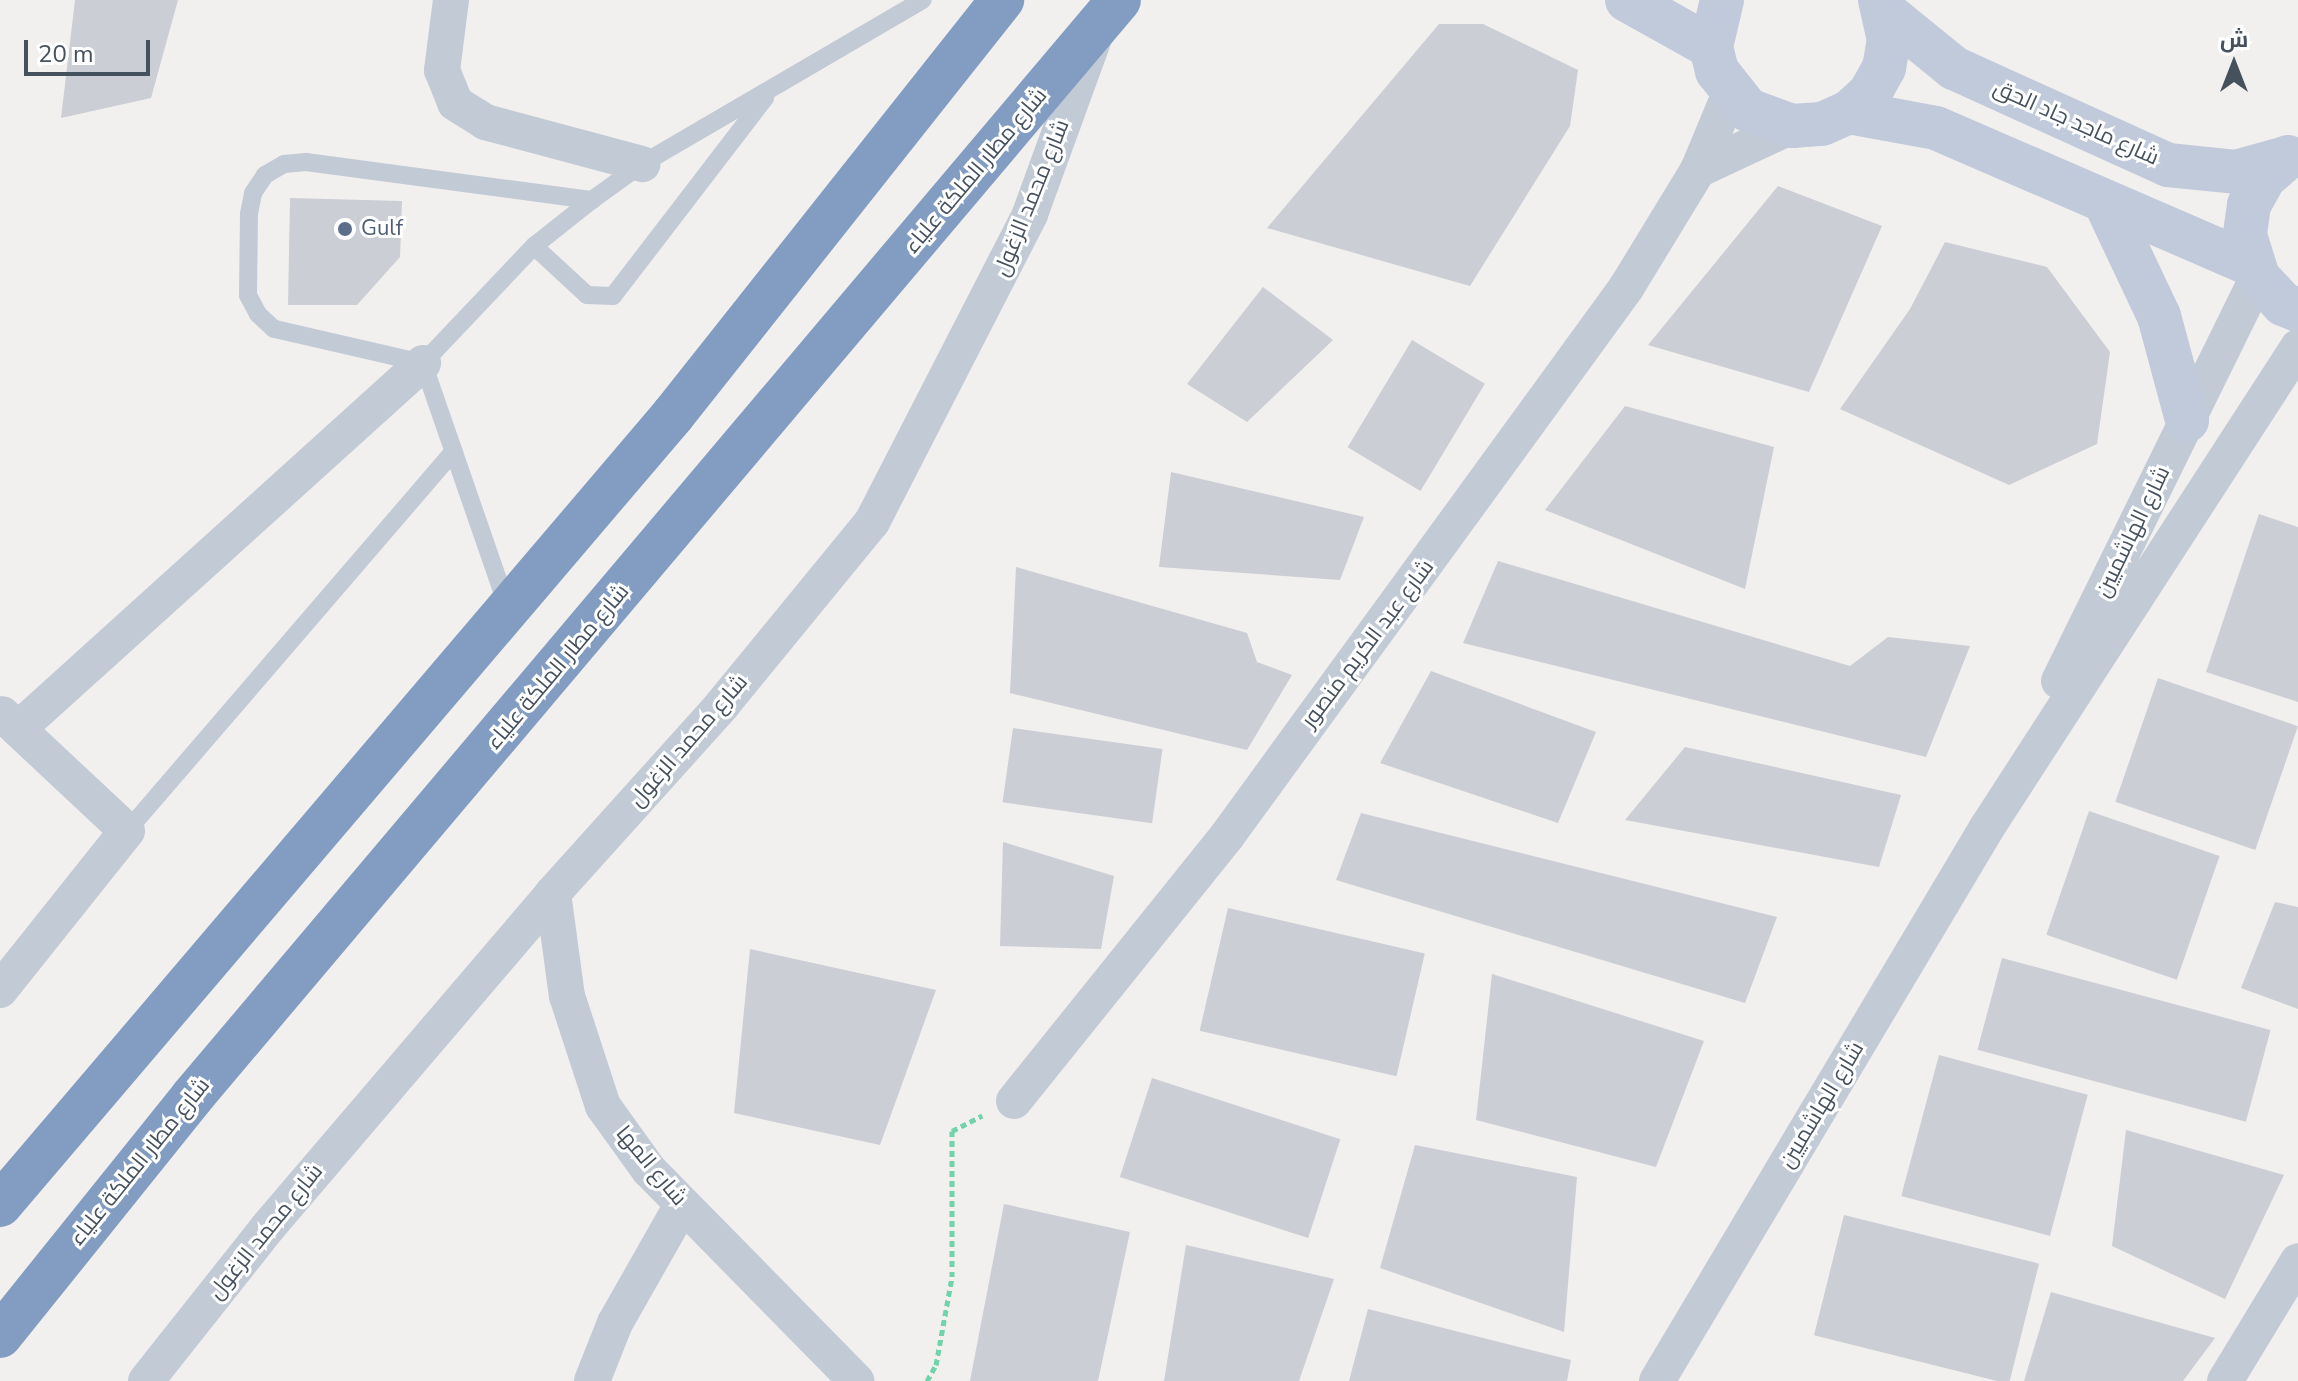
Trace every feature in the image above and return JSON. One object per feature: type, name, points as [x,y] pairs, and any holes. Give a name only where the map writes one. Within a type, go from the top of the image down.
[{"type":"highway","points":[[0,1205],[507,605],[673,415],[1002,0]]},
{"type":"highway","name":"شارع مطار الملكة علياء","points":[[0,1336],[192,1097],[808,374],[1110,10]]},
{"type":"main road","points":[[1627,0],[1711,47]]},
{"type":"main road","points":[[1722,0],[1711,47],[1730,93],[1748,110],[1792,126],[1822,124],[1849,112],[1870,93],[1884,68],[1889,40],[1882,4]]},
{"type":"main road","name":"شارع ماجد جاد الحق","points":[[1882,4],[1954,68],[2168,165],[2236,172],[2292,155]]},
{"type":"main road","points":[[1849,112],[1936,128],[2105,202],[2254,271],[2283,304],[2298,310]]},
{"type":"main road","points":[[2254,271],[2245,235],[2249,205],[2264,178],[2292,155]]},
{"type":"main road","points":[[2105,202],[2159,316],[2187,420]]},
{"type":"street","points":[[451,0],[442,70],[455,103],[485,122],[642,164]]},
{"type":"street","name":"شارع محمد الزغول","points":[[146,1381],[268,1227],[553,893],[722,705],[872,522],[915,447],[1030,214],[1110,10]]},
{"type":"street","name":"شارع عبد الكريم منصور","points":[[1014,1101],[1227,836],[1626,288],[1698,170],[1730,93]]},
{"type":"street","points":[[1698,170],[1792,126]]},
{"type":"street","name":"شارع الهاشميين","points":[[1986,829],[2187,420],[2254,271]]},
{"type":"street","name":"شارع الهاشميين","points":[[1657,1381],[1986,829],[2298,347]]},
{"type":"street","points":[[0,990],[127,831],[9,721],[423,363]]},
{"type":"street","name":"شارع المها","points":[[553,893],[567,996],[603,1106],[649,1170],[856,1381]]},
{"type":"street","points":[[592,1381],[615,1323],[682,1205]]},
{"type":"street","points":[[2225,1381],[2298,1261]]},
{"type":"lane","points":[[423,363],[534,246],[592,200],[642,164],[923,0]]},
{"type":"lane","points":[[534,246],[587,295],[613,296],[769,92]]},
{"type":"lane","points":[[423,363],[285,332],[258,314],[248,295],[249,214],[253,193],[265,175],[284,164],[306,162],[592,200]]},
{"type":"lane","points":[[423,363],[507,605]]},
{"type":"lane","points":[[127,831],[454,451]]},
{"type":"path","points":[[927,1381],[936,1365],[952,1277],[952,1131],[1014,1101]]},
{"type":"building","points":[[75,0],[178,0],[151,98],[61,118]]},
{"type":"building","points":[[1439,24],[1483,24],[1578,70],[1570,126],[1470,286],[1267,228]]},
{"type":"building","points":[[1778,186],[1882,226],[1809,392],[1648,345]]},
{"type":"building","name":"Gulf","points":[[290,198],[402,201],[400,257],[357,305],[288,305]]},
{"type":"building","points":[[1945,242],[2047,267],[2110,352],[2097,444],[2009,485],[1840,409],[1910,309]]},
{"type":"building","points":[[1263,287],[1333,340],[1247,422],[1187,384]]},
{"type":"building","points":[[1412,340],[1485,384],[1420,491],[1348,447]]},
{"type":"building","points":[[1625,406],[1774,447],[1745,589],[1545,510]]},
{"type":"building","points":[[1171,472],[1364,517],[1340,580],[1159,567]]},
{"type":"building","points":[[2259,514],[2298,527],[2298,702],[2206,672]]},
{"type":"building","points":[[1498,561],[1850,666],[1888,637],[1970,646],[1926,757],[1463,643]]},
{"type":"building","points":[[1016,567],[1247,633],[1257,662],[1292,675],[1247,750],[1010,693]]},
{"type":"building","points":[[1431,671],[1596,732],[1558,823],[1380,763]]},
{"type":"building","points":[[2158,678],[2298,726],[2255,850],[2115,802]]},
{"type":"building","points":[[1013,728],[1163,749],[1152,823],[1003,802]]},
{"type":"building","points":[[1685,747],[1901,795],[1879,867],[1625,820]]},
{"type":"building","points":[[2089,811],[2219,856],[2177,980],[2046,935]]},
{"type":"building","points":[[1361,813],[1777,917],[1745,1003],[1336,880]]},
{"type":"building","points":[[1003,842],[1114,876],[1101,949],[1000,946]]},
{"type":"building","points":[[2275,902],[2298,907],[2298,1009],[2241,988]]},
{"type":"building","points":[[1228,908],[1425,953],[1396,1076],[1200,1031]]},
{"type":"building","points":[[750,949],[936,990],[880,1145],[734,1113]]},
{"type":"building","points":[[2002,958],[2271,1030],[2246,1122],[1977,1050]]},
{"type":"building","points":[[1492,974],[1704,1041],[1656,1167],[1476,1120]]},
{"type":"building","points":[[1939,1055],[2088,1095],[2050,1236],[1901,1196]]},
{"type":"building","points":[[1152,1078],[1340,1139],[1308,1238],[1120,1177]]},
{"type":"building","points":[[2126,1130],[2284,1175],[2225,1299],[2112,1246]]},
{"type":"building","points":[[1415,1145],[1577,1177],[1564,1332],[1380,1268]]},
{"type":"building","points":[[1004,1204],[1130,1232],[1098,1381],[970,1381]]},
{"type":"building","points":[[1844,1215],[2039,1264],[2010,1381],[1997,1381],[1814,1335]]},
{"type":"building","points":[[1186,1245],[1334,1279],[1299,1381],[1164,1381]]},
{"type":"building","points":[[2051,1292],[2215,1338],[2183,1381],[2024,1381]]},
{"type":"building","points":[[1368,1309],[1571,1360],[1567,1381],[1349,1381]]},
{"type":"place","name":"Gulf","points":[[345,229]]}]
